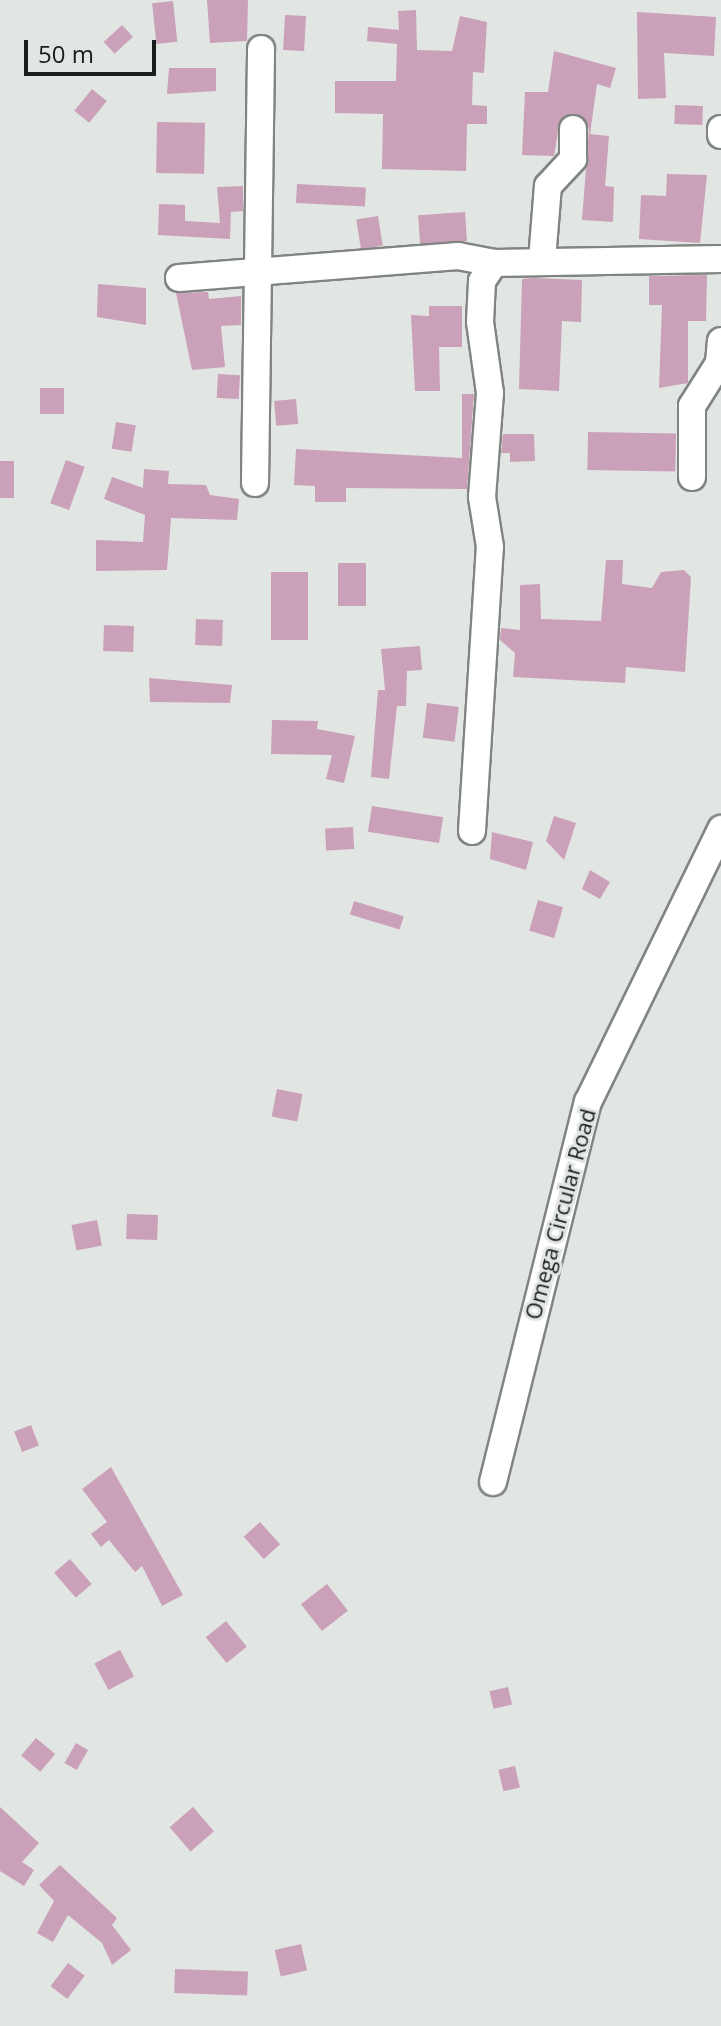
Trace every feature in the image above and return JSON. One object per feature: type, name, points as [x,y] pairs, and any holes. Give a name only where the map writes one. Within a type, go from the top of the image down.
[{"type":"street","points":[[255,483],[261,49]]},
{"type":"street","points":[[542,260],[548,186],[573,159],[573,129]]},
{"type":"street","points":[[179,278],[458,256],[494,263],[721,259]]},
{"type":"street","points":[[472,831],[490,547],[482,497],[490,393],[480,322],[482,281],[494,263]]},
{"type":"street","points":[[692,477],[692,406],[719,363],[721,341]]},
{"type":"street","name":"Omega Circular Road","points":[[493,1482],[588,1102],[721,829]]},
{"type":"building","points":[[207,0],[248,0],[247,41],[210,43]]},
{"type":"building","points":[[173,1],[177,42],[156,44],[152,3]]},
{"type":"building","points":[[416,10],[417,50],[452,51],[460,16],[487,22],[484,73],[473,72],[472,105],[487,106],[487,124],[467,124],[466,171],[382,169],[383,114],[335,113],[335,81],[396,81],[397,44],[367,41],[368,27],[399,30],[398,11]]},
{"type":"building","points":[[637,12],[716,17],[714,56],[664,53],[666,98],[638,99]]},
{"type":"building","points":[[285,15],[306,16],[304,51],[283,50]]},
{"type":"building","points":[[122,25],[133,37],[115,54],[104,42]]},
{"type":"building","points":[[554,51],[616,68],[610,88],[597,84],[590,134],[609,136],[605,186],[614,187],[613,222],[582,220],[589,129],[582,116],[560,120],[554,156],[522,155],[525,92],[548,92]]},
{"type":"building","points":[[169,68],[216,68],[216,91],[167,94]]},
{"type":"building","points":[[92,89],[107,101],[89,123],[74,111]]},
{"type":"building","points":[[675,105],[703,106],[702,125],[674,124]]},
{"type":"building","points":[[157,122],[205,123],[204,174],[156,173]]},
{"type":"building","points":[[667,174],[707,175],[700,243],[639,239],[641,195],[666,196]]},
{"type":"building","points":[[297,184],[366,188],[365,207],[296,203]]},
{"type":"building","points":[[243,186],[243,211],[231,212],[230,239],[158,235],[159,204],[185,205],[185,221],[220,223],[217,187]]},
{"type":"building","points":[[465,212],[467,241],[420,244],[418,215]]},
{"type":"building","points":[[378,216],[383,246],[361,249],[356,219]]},
{"type":"building","points":[[707,275],[706,321],[688,321],[688,383],[659,388],[662,305],[649,305],[649,276]]},
{"type":"building","points":[[522,279],[582,280],[581,322],[562,321],[559,391],[519,389]]},
{"type":"building","points":[[98,284],[146,288],[146,325],[97,317]]},
{"type":"building","points":[[208,292],[209,299],[241,296],[241,325],[221,326],[225,367],[192,370],[176,293]]},
{"type":"building","points":[[429,306],[462,306],[462,347],[439,347],[440,391],[415,391],[411,315],[429,316]]},
{"type":"building","points":[[218,374],[240,375],[239,399],[217,398]]},
{"type":"building","points":[[40,388],[64,388],[64,414],[40,414]]},
{"type":"building","points":[[462,394],[474,394],[467,489],[346,488],[346,502],[315,502],[315,486],[294,485],[296,449],[462,458]]},
{"type":"building","points":[[296,399],[298,424],[276,426],[274,401]]},
{"type":"building","points":[[116,422],[136,425],[132,452],[112,449]]},
{"type":"building","points":[[588,432],[676,434],[675,472],[587,470]]},
{"type":"building","points":[[503,434],[534,434],[535,461],[510,462],[510,453],[501,453]]},
{"type":"building","points":[[66,460],[85,467],[69,510],[50,503]]},
{"type":"building","points":[[0,461],[14,461],[14,498],[0,498]]},
{"type":"building","points":[[144,469],[169,471],[168,484],[206,485],[210,495],[239,499],[237,520],[171,518],[167,570],[96,571],[96,540],[143,542],[145,515],[104,499],[112,477],[143,488]]},
{"type":"building","points":[[606,560],[623,560],[622,584],[652,588],[661,572],[684,570],[691,577],[685,672],[626,667],[625,683],[513,677],[515,653],[500,640],[501,628],[520,630],[520,585],[540,584],[541,619],[601,621]]},
{"type":"building","points":[[338,563],[366,563],[366,606],[338,606]]},
{"type":"building","points":[[271,572],[308,572],[308,640],[271,640]]},
{"type":"building","points":[[196,619],[223,620],[222,646],[195,645]]},
{"type":"building","points":[[104,625],[134,626],[133,652],[103,651]]},
{"type":"building","points":[[420,646],[422,670],[407,671],[406,706],[397,706],[389,779],[371,777],[378,690],[385,690],[381,649]]},
{"type":"building","points":[[149,678],[232,685],[230,703],[150,702]]},
{"type":"building","points":[[427,703],[459,707],[454,742],[423,738]]},
{"type":"building","points":[[272,720],[318,721],[317,729],[355,736],[344,783],[326,779],[332,755],[271,754]]},
{"type":"building","points":[[372,806],[443,817],[439,843],[368,832]]},
{"type":"building","points":[[554,816],[576,823],[564,860],[546,841]]},
{"type":"building","points":[[353,827],[354,849],[326,850],[325,828]]},
{"type":"building","points":[[492,832],[533,842],[526,870],[490,859]]},
{"type":"building","points":[[590,870],[610,882],[600,899],[582,889]]},
{"type":"building","points":[[538,900],[563,907],[554,938],[529,931]]},
{"type":"building","points":[[354,901],[404,916],[400,930],[350,914]]},
{"type":"building","points":[[277,1089],[303,1094],[297,1121],[272,1116]]},
{"type":"building","points":[[127,1214],[158,1215],[157,1240],[126,1239]]},
{"type":"building","points":[[97,1220],[102,1246],[76,1250],[71,1225]]},
{"type":"building","points":[[31,1425],[39,1446],[22,1452],[14,1431]]},
{"type":"building","points":[[111,1467],[183,1595],[162,1606],[142,1566],[135,1572],[109,1540],[101,1547],[91,1534],[107,1522],[82,1489]]},
{"type":"building","points":[[260,1522],[280,1544],[264,1559],[244,1537]]},
{"type":"building","points":[[70,1559],[92,1584],[76,1598],[54,1573]]},
{"type":"building","points":[[327,1584],[348,1611],[322,1631],[301,1604]]},
{"type":"building","points":[[226,1621],[247,1647],[227,1663],[206,1637]]},
{"type":"building","points":[[120,1650],[134,1676],[108,1690],[94,1664]]},
{"type":"building","points":[[508,1687],[512,1705],[494,1709],[489,1691]]},
{"type":"building","points":[[36,1738],[55,1754],[40,1772],[21,1756]]},
{"type":"building","points":[[76,1743],[88,1750],[77,1770],[64,1763]]},
{"type":"building","points":[[515,1766],[520,1787],[503,1791],[498,1770]]},
{"type":"building","points":[[0,1807],[39,1843],[22,1862],[34,1870],[24,1886],[0,1871]]},
{"type":"building","points":[[193,1807],[214,1831],[191,1851],[170,1827]]},
{"type":"building","points":[[60,1865],[117,1918],[112,1925],[131,1950],[112,1965],[102,1943],[68,1915],[53,1942],[37,1933],[54,1901],[39,1885]]},
{"type":"building","points":[[301,1944],[307,1970],[281,1976],[275,1950]]},
{"type":"building","points":[[68,1963],[85,1976],[67,1999],[51,1986]]},
{"type":"building","points":[[175,1969],[248,1972],[247,1996],[174,1993]]}]
